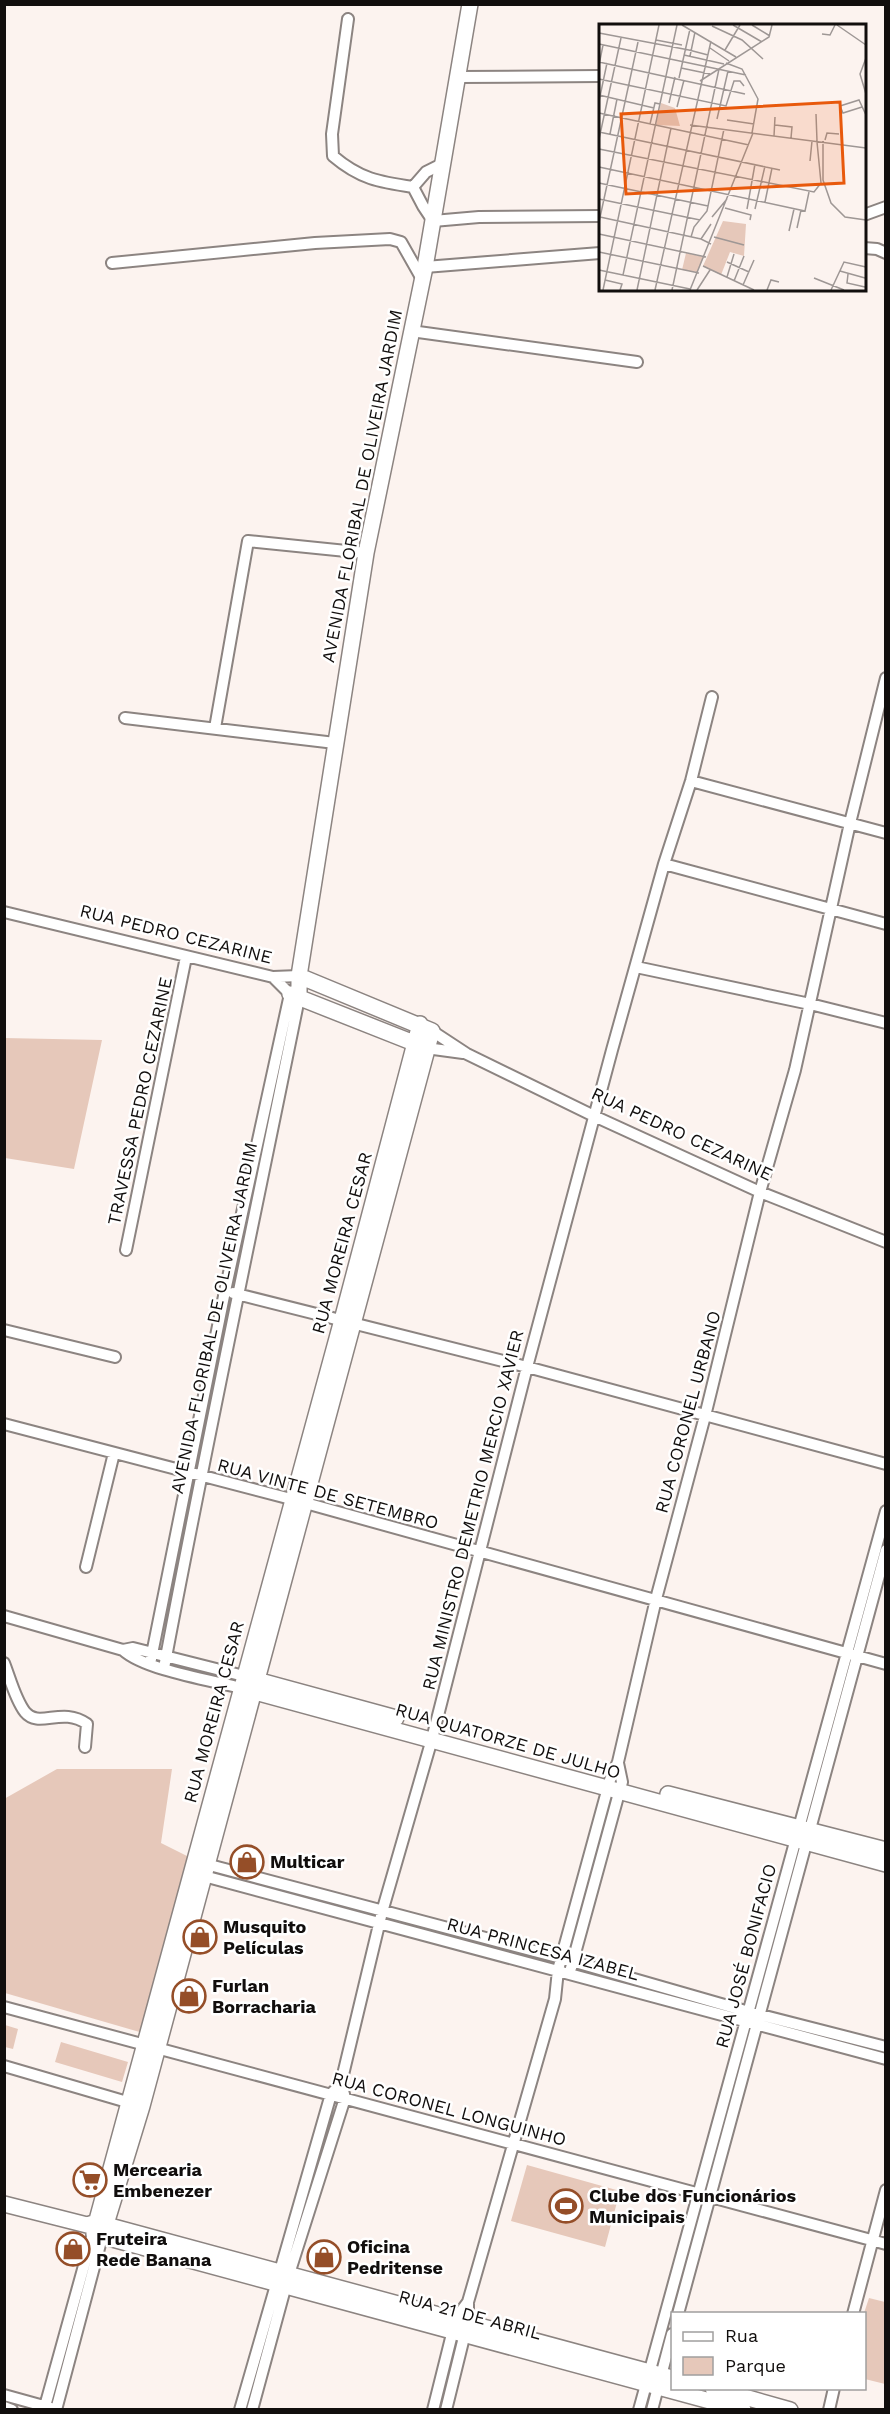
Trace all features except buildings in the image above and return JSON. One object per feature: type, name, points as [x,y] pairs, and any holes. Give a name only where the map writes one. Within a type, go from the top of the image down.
[{"type":"street","name":"AVENIDA FLORIBAL DE OLIVEIRA JARDIM","points":[[152,1659],[225,1291],[299,976],[366,553],[424,273],[470,4]]},
{"type":"street","points":[[348,19],[332,134],[333,156],[350,170],[372,180],[413,187]]},
{"type":"street","points":[[458,77],[599,76]]},
{"type":"street","points":[[413,187],[426,172],[444,163]]},
{"type":"street","points":[[413,187],[433,220],[479,217],[599,216]]},
{"type":"street","points":[[866,214],[885,207]]},
{"type":"street","points":[[112,263],[315,243],[390,239],[402,242],[424,273],[599,253]]},
{"type":"street","points":[[866,248],[881,251]]},
{"type":"street","points":[[411,331],[636,362]]},
{"type":"street","points":[[215,728],[248,541],[366,553]]},
{"type":"street","name":"RUA CORONEL URBANO","points":[[433,2409],[468,2302],[555,1999],[564,1972],[573,1962],[656,1599],[705,1416],[760,1192],[795,1070],[885,678]]},
{"type":"street","name":"RUA MINISTRO DEMETRIO MERCIO XAVIER","points":[[240,2409],[252,2366],[345,2098],[341,2083],[381,1917],[433,1734],[478,1552],[594,1116],[664,864],[691,781],[712,697]]},
{"type":"street","points":[[125,718],[335,743]]},
{"type":"street","points":[[691,781],[885,832]]},
{"type":"street","points":[[664,864],[885,924]]},
{"type":"street","name":"RUA PEDRO CEZARINE","points":[[4,912],[273,977],[294,996],[420,1046],[467,1054]]},
{"type":"street","name":"TRAVESSA PEDRO CEZARINE","points":[[126,1250],[186,957]]},
{"type":"street","points":[[636,967],[810,1004],[885,1023]]},
{"type":"street","points":[[273,977],[299,976]]},
{"type":"street","name":"RUA PEDRO CEZARINE","points":[[299,976],[426,1027],[467,1054],[594,1116],[760,1192],[885,1242]]},
{"type":"street","name":"AVENIDA FLORIBAL DE OLIVEIRA JARDIM","points":[[165,1663],[222,1368],[240,1294],[294,996]]},
{"type":"street","points":[[358,1021],[364,1002]]},
{"type":"street","name":"RUA MOREIRA CESAR","points":[[52,2409],[97,2228],[136,2105],[426,1027]]},
{"type":"street","points":[[225,1291],[527,1367],[885,1464]]},
{"type":"street","points":[[4,1330],[115,1357]]},
{"type":"street","points":[[210,1365],[222,1368]]},
{"type":"street","name":"RUA VINTE DE SETEMBRO","points":[[4,1424],[298,1501],[885,1664]]},
{"type":"street","points":[[86,1567],[114,1453]]},
{"type":"street","name":"RUA JOSÉ BONIFACIO","points":[[852,1655],[885,1511]]},
{"type":"street","name":"RUA JOSÉ BONIFACIO","points":[[675,2312],[802,1834],[852,1655],[885,1550]]},
{"type":"street","points":[[171,1563],[184,1566]]},
{"type":"street","name":"RUA QUATORZE DE JULHO","points":[[4,1616],[123,1650],[131,1657],[152,1659],[249,1684],[615,1786],[859,1850],[885,1864]]},
{"type":"street","points":[[4,1663],[18,1698],[30,1717],[39,1720],[68,1715],[79,1718],[87,1724],[85,1747]]},
{"type":"street","name":"RUA CORONEL URBANO","points":[[564,1972],[561,1959],[615,1786]]},
{"type":"street","name":"RUA QUATORZE DE JULHO","points":[[859,1850],[885,1850]]},
{"type":"street","name":"RUA PRINCESA IZABEL","points":[[199,1868],[381,1917],[564,1972],[885,2047]]},
{"type":"street","name":"RUA PRINCESA IZABEL","points":[[381,1917],[573,1962],[885,2059]]},
{"type":"street","name":"RUA CORONEL LONGUINHO","points":[[4,2007],[513,2142],[885,2244]]},
{"type":"street","points":[[4,2066],[136,2105]]},
{"type":"street","name":"RUA MINISTRO DEMETRIO MERCIO XAVIER","points":[[252,2409],[331,2094],[341,2083]]},
{"type":"street","points":[[853,2312],[885,2190]]},
{"type":"street","name":"RUA JOSÉ BONIFACIO","points":[[678,2312],[704,2196]]},
{"type":"street","name":"RUA 21 DE ABRIL","points":[[4,2204],[658,2378]]},
{"type":"street","name":"RUA CORONEL URBANO","points":[[446,2409],[460,2326]]},
{"type":"street","name":"RUA JOSÉ BONIFACIO","points":[[652,2409],[671,2327]]},
{"type":"street","name":"RUA JOSÉ BONIFACIO","points":[[639,2409],[658,2378],[671,2337]]},
{"type":"street","points":[[252,2366],[263,2369]]},
{"type":"street","points":[[829,2409],[834,2390]]},
{"type":"street","name":"RUA 21 DE ABRIL","points":[[704,2391],[783,2409]]},
{"type":"street","name":"RUA 21 DE ABRIL","points":[[704,2391],[743,2409]]},
{"type":"street","points":[[4,2395],[52,2409]]},
{"type":"street","points":[[4,2408],[12,2409]]},
{"type":"green space","points":[[4,1038],[102,1040],[74,1169],[5,1158]]},
{"type":"green space","points":[[57,1769],[172,1769],[161,1843],[191,1858],[143,2033],[5,1993],[4,1799]]},
{"type":"green space","points":[[5,2025],[18,2029],[13,2049],[5,2047]]},
{"type":"green space","points":[[61,2042],[128,2062],[122,2082],[55,2062]]},
{"type":"green space","name":"Clube dos Funcionários Municipais","points":[[527,2165],[620,2191],[605,2247],[511,2221]]},
{"type":"green space","points":[[869,2298],[885,2302],[885,2384],[866,2379],[864,2312]]},
{"type":"place","name":"Multicar","points":[[247,1862]]},
{"type":"place","name":"Musquito Películas","points":[[200,1937]]},
{"type":"place","name":"Furlan Borracharia","points":[[189,1996]]},
{"type":"place","name":"Mercearia Embenezer","points":[[90,2180]]},
{"type":"place","name":"Clube dos Funcionários Municipais","points":[[566,2206]]},
{"type":"place","name":"Fruteira Rede Banana","points":[[73,2249]]},
{"type":"place","name":"Oficina Pedritense","points":[[324,2257]]}]
